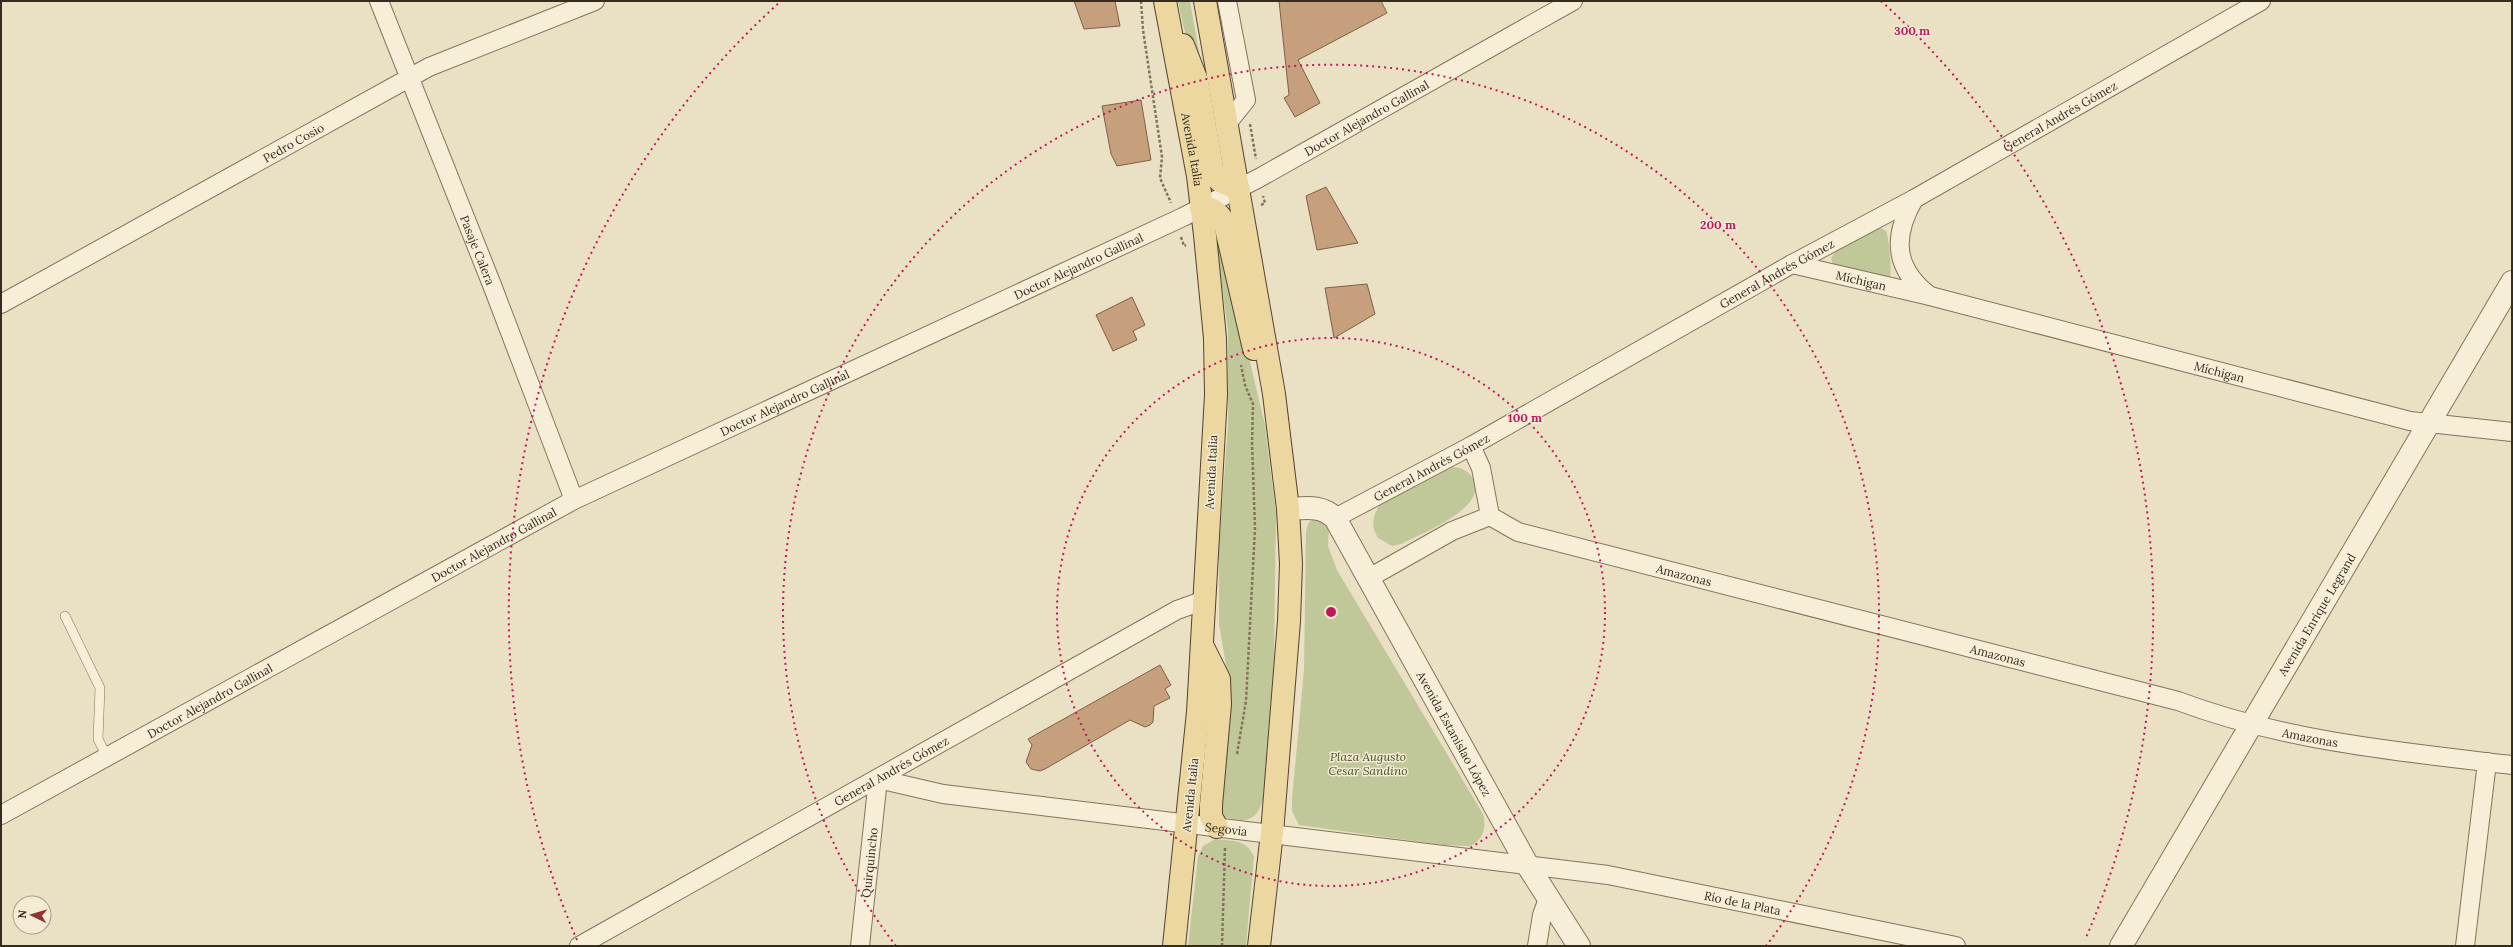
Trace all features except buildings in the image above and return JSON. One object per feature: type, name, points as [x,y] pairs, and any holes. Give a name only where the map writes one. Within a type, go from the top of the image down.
[{"type":"main road","name":"Avenida Italia","points":[[1165,1],[1202,208],[1214,317],[1216,395],[1202,646],[1187,823],[1174,946]]},
{"type":"main road","points":[[1205,1],[1225,126],[1239,189],[1274,394],[1288,508],[1291,564],[1289,621],[1272,833],[1259,946]]},
{"type":"main road","points":[[1171,31],[1182,41],[1197,81],[1213,173],[1220,181],[1239,189]]},
{"type":"main road","points":[[1202,208],[1210,208],[1219,214],[1225,224],[1253,348],[1274,394]]},
{"type":"main road","points":[[1202,646],[1219,679],[1220,704],[1211,817],[1222,828]]},
{"type":"street","name":"Pasaje Calera","points":[[379,1],[574,500]]},
{"type":"street","name":"Pedro Cosio","points":[[1,304],[429,68],[595,1]]},
{"type":"street","points":[[1225,126],[1246,100],[1227,1]]},
{"type":"street","name":"Doctor Alejandro Gallinal","points":[[1,815],[574,500],[1202,208],[1259,178],[1573,1]]},
{"type":"street","name":"General Andrés Gómez","points":[[1335,518],[1471,446],[1792,264],[1914,199],[2262,1]]},
{"type":"street","name":"Míchigan","points":[[1914,199],[1904,215],[1901,228],[1900,250],[1903,265],[1909,277],[1930,296]]},
{"type":"street","name":"Míchigan","points":[[1792,264],[1930,296],[2410,421],[2512,432]]},
{"type":"street","name":"Avenida Enrique Legrand","points":[[2121,946],[2512,282]]},
{"type":"street","points":[[1369,578],[1452,531],[1490,516],[1481,468],[1471,446]]},
{"type":"street","points":[[1288,508],[1319,508],[1328,511],[1335,518]]},
{"type":"street","name":"Amazonas","points":[[1490,516],[1518,532],[2163,697],[2210,713],[2252,724],[2342,744],[2512,765]]},
{"type":"street","name":"Avenida Estanislao López","points":[[1335,518],[1528,866],[1549,896],[1579,946]]},
{"type":"street","name":"General Andrés Gómez","points":[[579,946],[1177,610],[1205,600]]},
{"type":"street","points":[[2465,946],[2487,762]]},
{"type":"street","name":"Segovia","points":[[878,779],[943,794],[1272,833],[1528,866]]},
{"type":"street","name":"Quirquincho","points":[[860,946],[878,779]]},
{"type":"street","name":"Río de la Plata","points":[[1528,866],[1608,875],[1956,946]]},
{"type":"street","points":[[1537,946],[1542,915],[1549,896]]},
{"type":"lane","points":[[65,616],[100,688],[98,739],[107,757]]},
{"type":"path","points":[[1141,1],[1143,30],[1162,156],[1160,178],[1173,210]]},
{"type":"path","points":[[1246,100],[1259,178]]},
{"type":"path","points":[[1179,232],[1184,246],[1205,235]]},
{"type":"path","points":[[1236,760],[1246,694],[1255,528],[1252,444],[1253,404],[1245,385],[1240,358]]},
{"type":"path","points":[[1222,828],[1224,856],[1222,946]]},
{"type":"green space","points":[[1178,1],[1190,1],[1220,170],[1200,80],[1183,25]]},
{"type":"green space","points":[[1881,228],[1886,231],[1888,240],[1890,277],[1885,279],[1833,265],[1831,258],[1836,251],[1876,229]]},
{"type":"green space","points":[[1220,237],[1265,425],[1276,514],[1274,661],[1263,799],[1254,816],[1244,820],[1225,817],[1220,809],[1228,677],[1219,624],[1219,547],[1228,425],[1228,332],[1216,239]]},
{"type":"green space","points":[[1451,467],[1465,470],[1474,480],[1475,491],[1471,501],[1462,510],[1436,527],[1401,544],[1392,546],[1378,538],[1374,530],[1373,522],[1379,506]]},
{"type":"green space","name":"Plaza Augusto Cesar Sandino","points":[[1320,518],[1329,527],[1328,546],[1337,570],[1483,814],[1483,833],[1478,840],[1470,846],[1443,845],[1299,825],[1292,811],[1304,670],[1306,531],[1310,522],[1314,519]]},
{"type":"green space","points":[[1215,839],[1243,844],[1251,851],[1254,857],[1246,946],[1188,946],[1198,856],[1203,846]]}]
